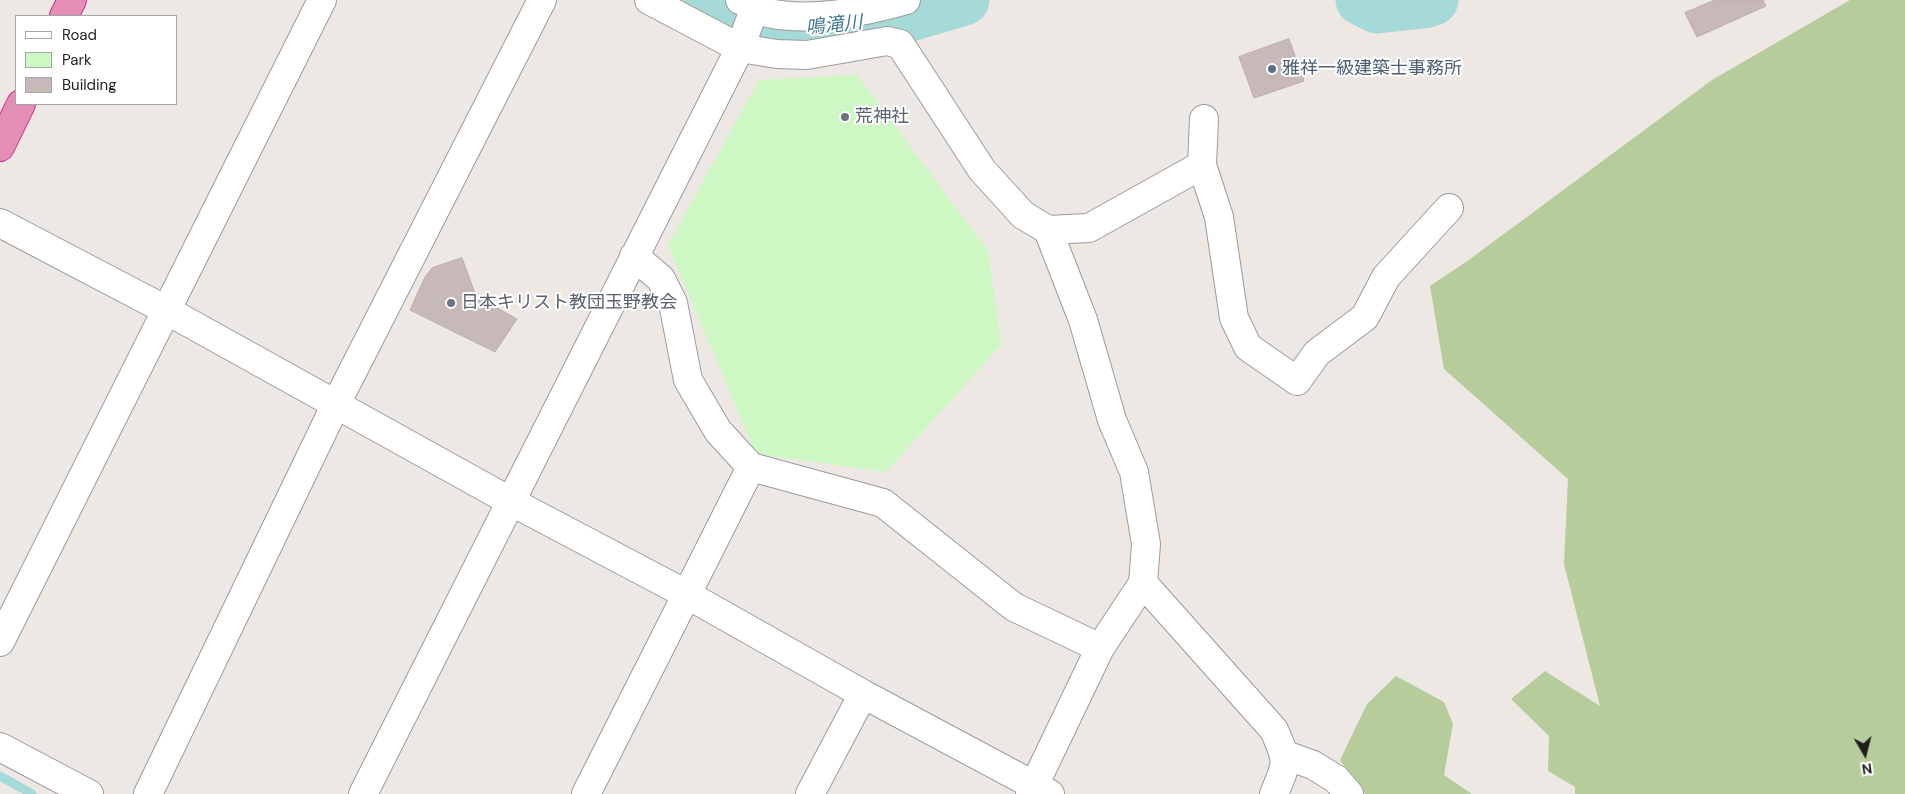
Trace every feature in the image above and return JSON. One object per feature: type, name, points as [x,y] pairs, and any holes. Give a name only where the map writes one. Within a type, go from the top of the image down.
[{"type":"highway","points":[[64,15],[72,0]]},
{"type":"highway","points":[[0,147],[21,105]]},
{"type":"street","points":[[0,642],[322,0]]},
{"type":"street","points":[[148,794],[336,404],[542,0]]},
{"type":"street","points":[[649,0],[747,20],[766,12],[809,17],[888,15]]},
{"type":"street","points":[[747,20],[777,54],[807,55],[888,15]]},
{"type":"street","points":[[888,15],[900,44],[982,170],[1023,215],[1048,230],[1089,228],[1202,166]]},
{"type":"street","points":[[362,794],[634,256],[747,20]]},
{"type":"street","points":[[1204,119],[1202,166],[1219,217],[1234,318],[1248,347],[1297,381],[1317,353],[1365,317],[1386,277],[1449,208]]},
{"type":"street","points":[[0,222],[166,310],[510,501],[686,594],[1038,791],[1100,648],[1143,583],[1146,544],[1134,472],[1112,420],[1083,320],[1048,230]]},
{"type":"street","points":[[634,256],[661,279],[673,303],[688,380],[718,431],[751,467],[883,502],[1014,607],[1100,648]]},
{"type":"street","points":[[586,794],[751,467]]},
{"type":"street","points":[[1143,583],[1274,730],[1285,755],[1285,769],[1274,794]]},
{"type":"street","points":[[810,794],[863,694]]},
{"type":"street","points":[[0,746],[56,786],[89,794]]},
{"type":"street","points":[[1285,755],[1313,765],[1336,779],[1349,794]]},
{"type":"green space","points":[[1850,0],[1905,0],[1905,794],[1575,794],[1575,787],[1548,771],[1549,736],[1511,699],[1545,671],[1600,706],[1564,564],[1568,479],[1444,369],[1430,286],[1466,262],[1712,80]]},
{"type":"green space","points":[[857,75],[988,251],[1001,345],[886,472],[756,454],[668,245],[759,80]]},
{"type":"green space","points":[[1396,676],[1444,702],[1453,724],[1444,775],[1472,794],[1365,794],[1340,760],[1367,704]]},
{"type":"building","points":[[1715,0],[1763,0],[1766,6],[1697,37],[1685,13]]},
{"type":"building","name":"雅祥一級建築士事務所","points":[[1289,39],[1304,81],[1254,98],[1239,57]]},
{"type":"building","name":"日本キリスト教団玉野教会","points":[[462,258],[476,296],[517,319],[495,352],[410,310],[425,277],[432,268]]},
{"type":"waterway","name":"鳴滝川","points":[[706,0],[765,26],[790,31],[813,30],[903,18],[964,0]]},
{"type":"waterway","name":"鳴滝川","points":[[1361,0],[1377,8],[1423,3],[1433,0]]},
{"type":"waterway","points":[[0,776],[32,794]]},
{"type":"place","name":"雅祥一級建築士事務所","points":[[1272,69]]},
{"type":"place","name":"荒神社","points":[[845,117]]},
{"type":"place","name":"日本キリスト教団玉野教会","points":[[451,303]]}]
